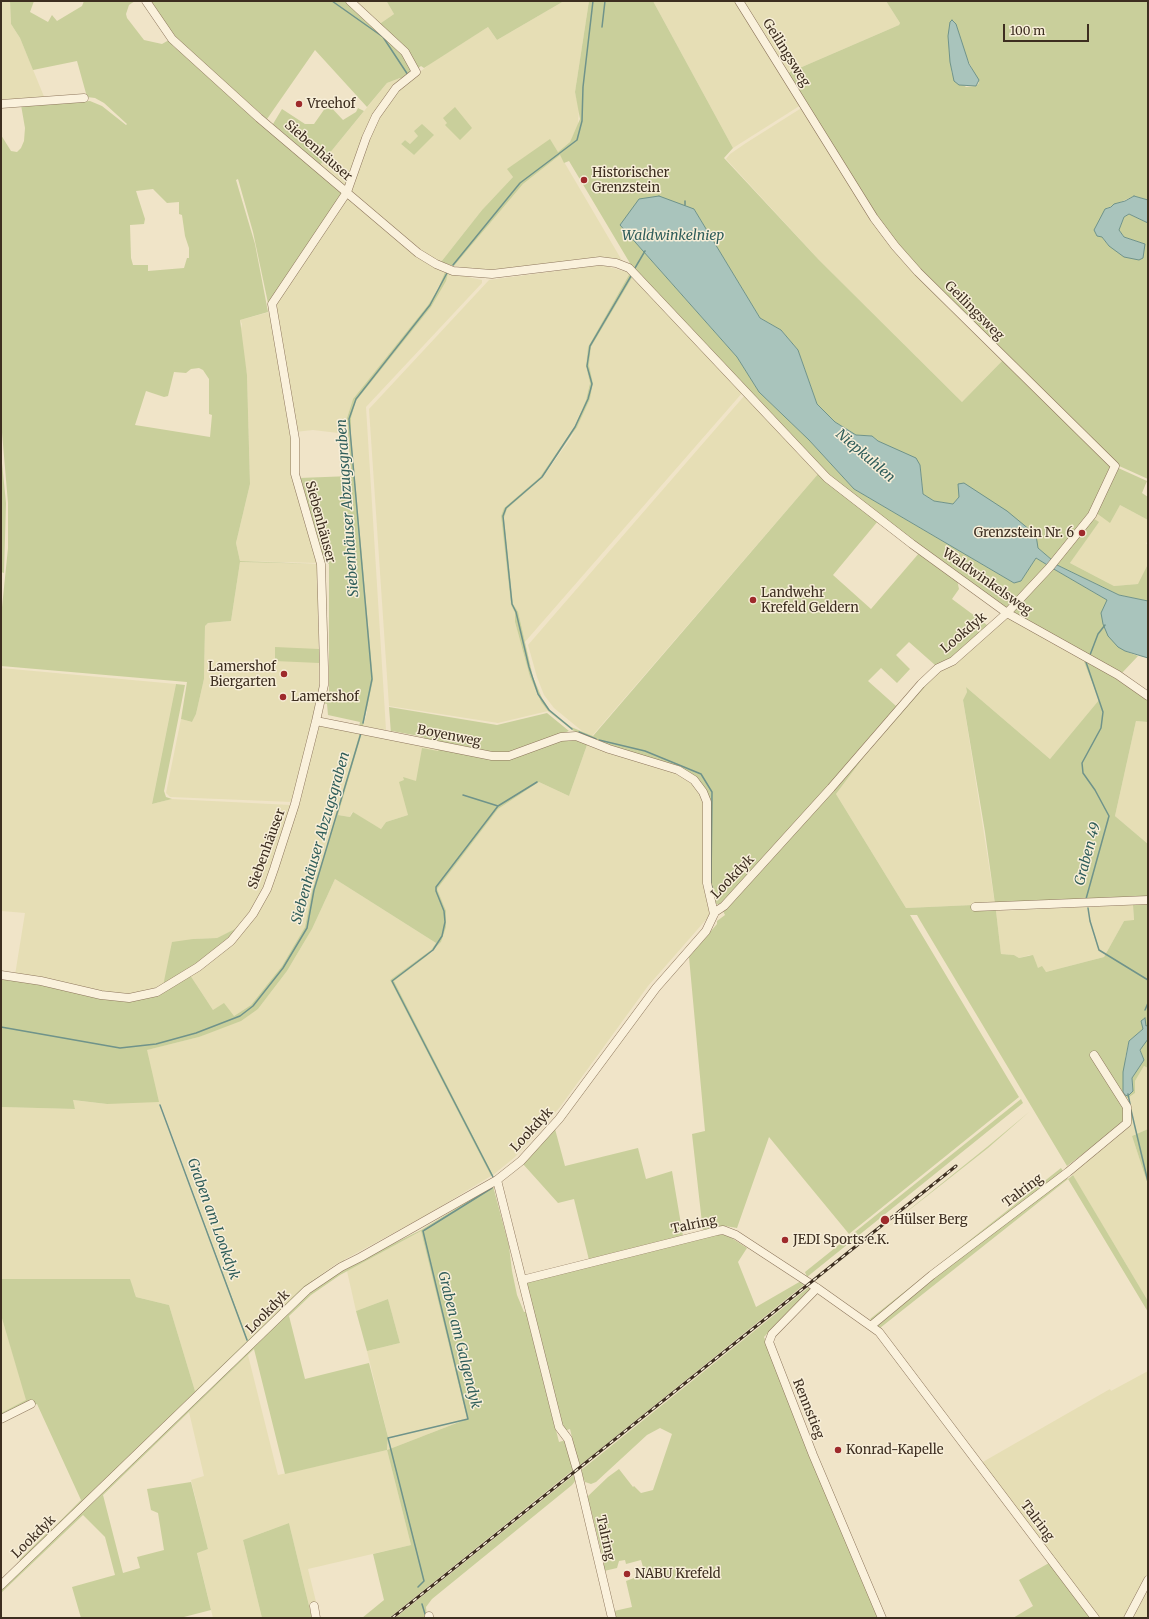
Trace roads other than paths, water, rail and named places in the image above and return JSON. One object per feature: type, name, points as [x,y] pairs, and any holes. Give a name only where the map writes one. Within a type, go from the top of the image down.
[{"type":"street","name":"Siebenhäuser","points":[[1,975],[41,981],[101,995],[129,998],[139,997],[163,989],[198,967],[231,941],[253,914],[267,889],[295,804],[316,721],[324,679],[321,564],[295,474],[295,439],[272,304],[347,192],[259,118],[172,39],[146,1]]},
{"type":"street","points":[[347,192],[366,138],[376,116],[396,88],[416,72],[405,52],[350,1]]},
{"type":"street","name":"Geilingsweg","points":[[739,1],[874,218],[895,246],[918,272],[1115,466],[1091,517],[1052,565],[1007,613]]},
{"type":"street","points":[[1,104],[84,98]]},
{"type":"street","name":"Waldwinkelsweg","points":[[347,192],[418,253],[436,264],[453,271],[492,274],[600,261],[616,263],[629,268],[821,473],[912,544],[1007,613],[1118,675],[1148,696]]},
{"type":"street","name":"Lookdyk","points":[[1,1585],[307,1290],[341,1267],[497,1180],[521,1161],[559,1119],[656,988],[706,931],[714,914],[728,901],[831,788],[921,684],[938,668],[953,661],[1007,613]]},
{"type":"street","name":"Boyenweg","points":[[316,721],[492,756],[509,756],[561,737],[580,738],[678,770],[686,774],[699,786],[707,802],[706,883],[714,914]]},
{"type":"street","points":[[975,907],[1148,900]]},
{"type":"street","name":"Talring","points":[[872,1326],[932,1275],[1068,1172],[1127,1123],[1127,1107],[1094,1055]]},
{"type":"street","name":"Talring","points":[[497,1180],[559,1427],[568,1439],[577,1470],[612,1618]]},
{"type":"street","name":"Talring","points":[[522,1280],[723,1230],[736,1236],[817,1288],[879,1332],[1095,1618]]},
{"type":"street","name":"Rennstieg","points":[[817,1288],[772,1334],[769,1342],[813,1454],[824,1477],[882,1618]]},
{"type":"street","points":[[1,1418],[31,1404]]},
{"type":"street","points":[[1128,1618],[1148,1580]]},
{"type":"street","points":[[314,1606],[316,1618]]},
{"type":"water","points":[[952,20],[956,24],[969,64],[979,80],[976,86],[959,85],[954,81],[950,62],[948,36],[950,22]]},
{"type":"water","name":"Waldwinkelniep","points":[[659,196],[694,209],[760,318],[781,330],[798,350],[817,404],[835,422],[856,435],[872,436],[878,441],[916,458],[920,465],[923,494],[934,501],[953,504],[959,497],[958,484],[964,483],[1007,511],[1036,535],[1038,548],[1052,560],[1049,566],[1036,558],[1021,581],[1014,583],[854,489],[809,440],[759,392],[737,357],[620,225],[639,199]]},
{"type":"water","points":[[1134,196],[1148,200],[1148,223],[1129,214],[1124,217],[1119,230],[1124,237],[1145,244],[1143,258],[1139,260],[1124,257],[1109,246],[1102,237],[1097,236],[1094,230],[1105,209]]},
{"type":"water","points":[[1055,564],[1119,595],[1148,601],[1148,658],[1125,651],[1118,647],[1108,636],[1103,624],[1101,613],[1107,600],[1052,568]]},
{"type":"water","points":[[1145,1018],[1146,1026],[1148,1025],[1148,1039],[1140,1050],[1144,1060],[1132,1078],[1133,1091],[1128,1096],[1123,1092],[1123,1072],[1129,1041],[1143,1029],[1141,1021]]},
{"type":"waterway","points":[[332,1],[383,37],[408,75]]},
{"type":"waterway","name":"Siebenhäuser Abzugsgraben","points":[[453,265],[520,183],[577,140],[582,121],[583,87],[593,1]]},
{"type":"waterway","points":[[602,27],[605,1]]},
{"type":"waterway","name":"Graben am Galgendyk","points":[[635,268],[645,251]]},
{"type":"waterway","name":"Siebenhäuser Abzugsgraben","points":[[363,723],[372,679],[349,419],[356,399],[430,305],[447,273]]},
{"type":"waterway","name":"Graben am Galgendyk","points":[[572,729],[549,710],[538,694],[529,667],[516,612],[512,604],[503,516],[506,508],[542,477],[575,427],[588,399],[592,384],[587,366],[590,346],[631,276]]},
{"type":"waterway","name":"Graben 49","points":[[1090,655],[1098,634],[1105,625]]},
{"type":"waterway","name":"Graben 49","points":[[1086,662],[1103,712],[1101,728],[1082,763],[1083,773],[1095,790],[1109,816],[1086,899]]},
{"type":"waterway","points":[[579,732],[596,739]]},
{"type":"waterway","name":"Siebenhäuser Abzugsgraben","points":[[1,1027],[120,1048],[156,1044],[196,1033],[240,1016],[253,1006],[283,968],[307,928],[314,890],[361,733]]},
{"type":"waterway","points":[[599,740],[645,751],[701,774],[712,792],[711,884],[717,899]]},
{"type":"waterway","name":"Graben am Galgendyk","points":[[493,1177],[392,981],[433,950],[442,936],[445,922],[444,911],[436,891],[436,887],[498,806],[537,782]]},
{"type":"waterway","points":[[463,795],[498,806]]},
{"type":"waterway","name":"Graben 49","points":[[1088,908],[1090,921],[1099,950],[1148,980]]},
{"type":"waterway","name":"Graben 49","points":[[1145,1010],[1148,1003]]},
{"type":"waterway","name":"Graben 49","points":[[1128,1094],[1130,1104]]},
{"type":"waterway","name":"Graben am Lookdyk","points":[[160,1105],[247,1340]]},
{"type":"waterway","name":"Graben 49","points":[[1131,1110],[1148,1182]]},
{"type":"waterway","name":"Graben am Galgendyk","points":[[418,1587],[424,1581],[388,1438],[468,1419],[423,1231],[492,1188]]},
{"type":"waterway","name":"Graben am Galgendyk","points":[[422,1604],[425,1614]]},
{"type":"railway","points":[[392,1618],[956,1166]]},
{"type":"place","name":"Vreehof","points":[[299,104]]},
{"type":"place","name":"Historischer Grenzstein","points":[[584,180]]},
{"type":"place","name":"Grenzstein Nr. 6","points":[[1082,533]]},
{"type":"place","name":"Landwehr Krefeld Geldern","points":[[753,600]]},
{"type":"place","name":"Lamershof Biergarten","points":[[284,674]]},
{"type":"place","name":"Lamershof","points":[[283,697]]},
{"type":"place","name":"Hülser Berg","points":[[885,1220]]},
{"type":"place","name":"JEDI Sports e.K.","points":[[785,1240]]},
{"type":"place","name":"Konrad-Kapelle","points":[[838,1450]]},
{"type":"place","name":"NABU Krefeld","points":[[627,1574]]},
{"type":"water label","name":"Niepkuhlen","points":[[865,456]]}]
